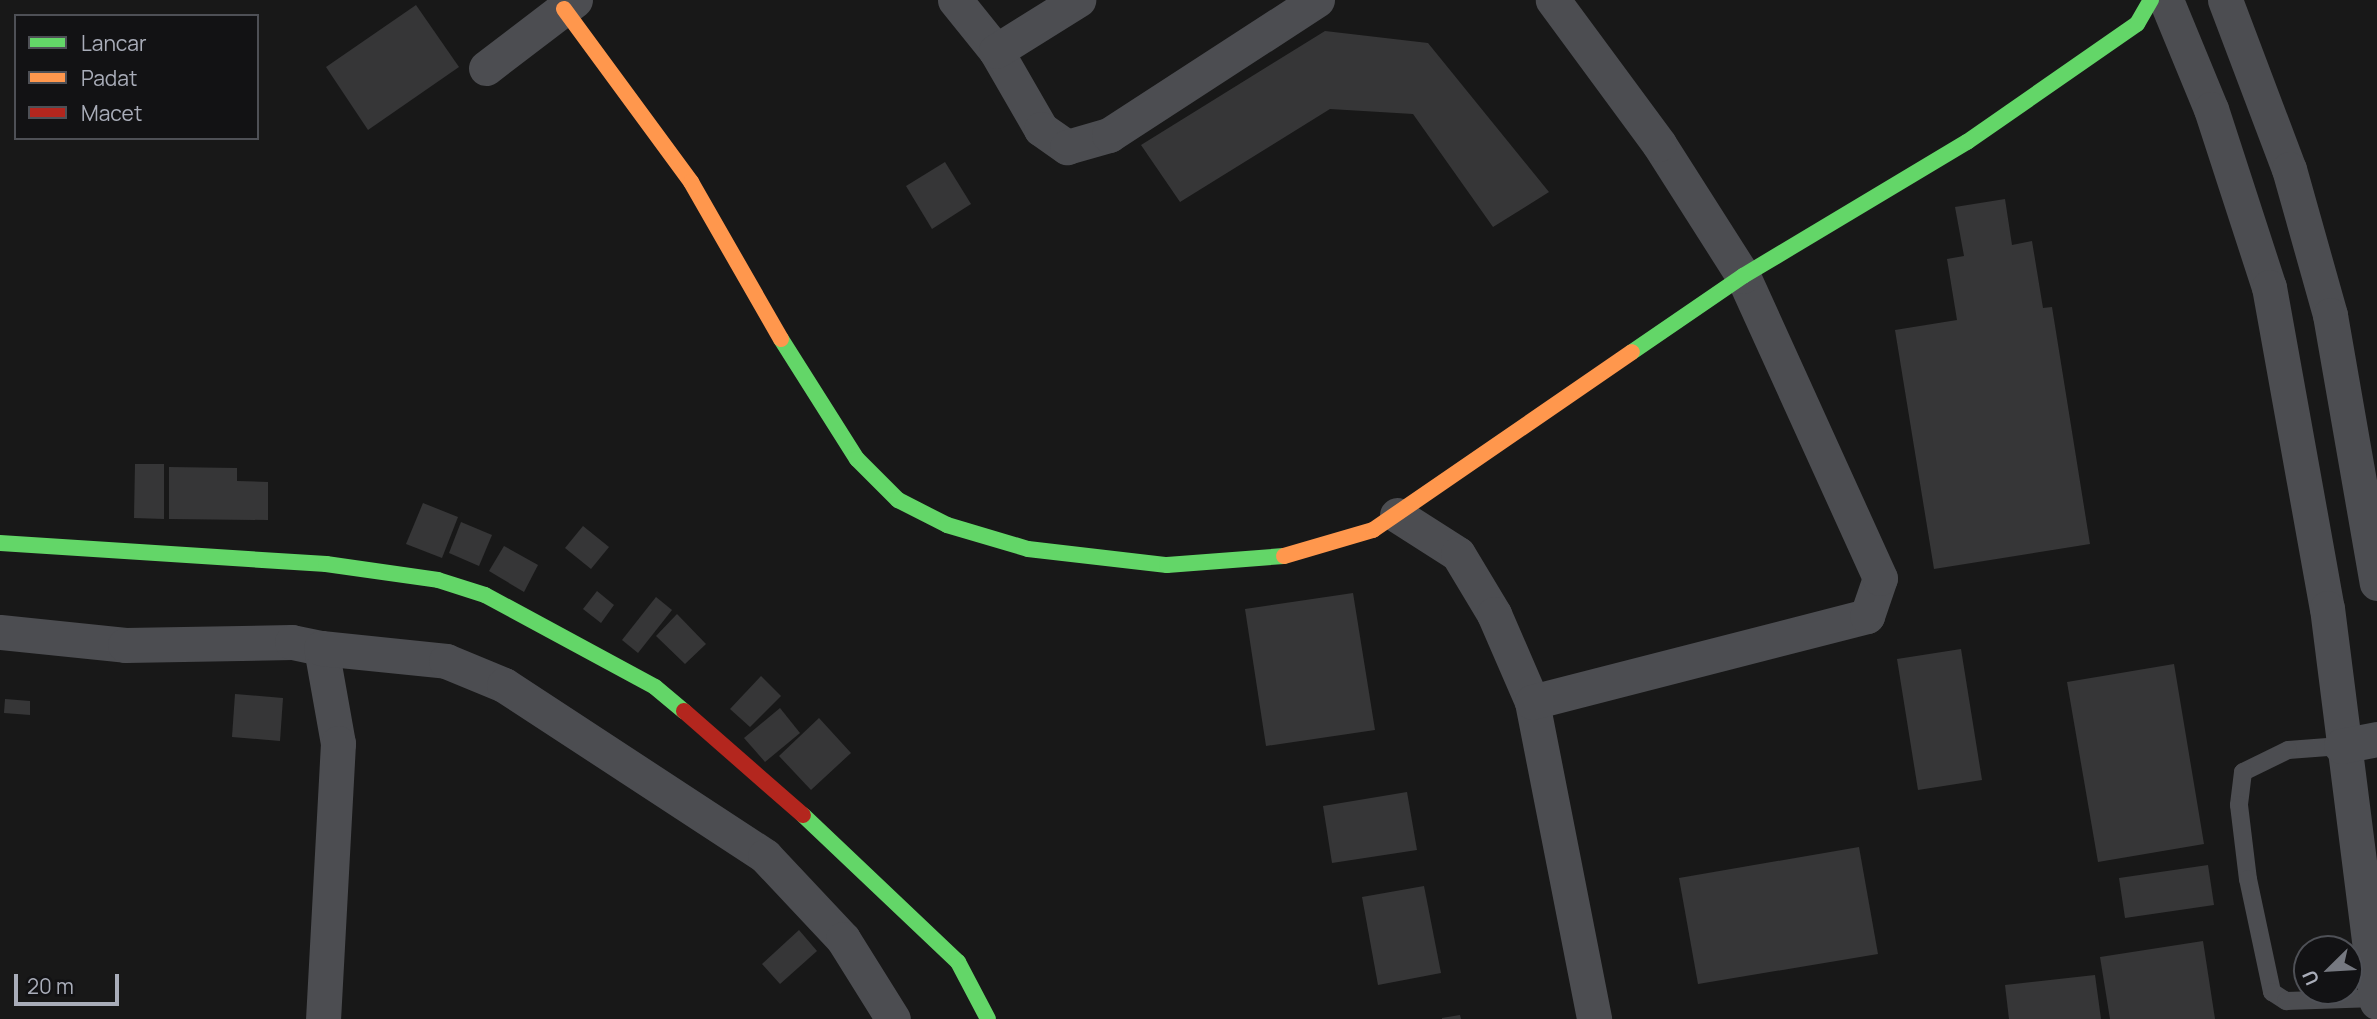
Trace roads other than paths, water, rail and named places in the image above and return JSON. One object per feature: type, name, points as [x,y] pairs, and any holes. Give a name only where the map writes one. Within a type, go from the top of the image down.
[{"type":"street","points":[[956,0],[996,51],[1056,144],[1085,145],[1317,0]]},
{"type":"street","points":[[996,51],[1078,0]]},
{"type":"street","points":[[1532,702],[1867,616],[1877,598],[1880,578],[1743,276],[1659,144],[1553,0]]},
{"type":"street","points":[[2225,0],[2289,169],[2330,315],[2377,583]]},
{"type":"street","points":[[486,68],[569,4],[691,182],[842,436],[898,500],[947,525],[1028,549],[1167,565],[1268,560],[1323,549],[1397,515],[1743,276],[1967,142],[2144,12],[2178,8],[2269,287],[2327,608],[2341,746],[2377,1000]]},
{"type":"street","points":[[1397,515],[1458,554],[1532,702],[1594,1019]]},
{"type":"street","points":[[0,543],[326,564],[438,580],[508,606],[654,687],[759,773],[958,962],[988,1019]]},
{"type":"street","points":[[0,632],[125,645],[292,642],[320,648],[446,661],[516,693],[765,856],[843,939],[893,1019]]},
{"type":"street","points":[[320,648],[338,743],[323,1019]]},
{"type":"street","points":[[2341,746],[2377,740]]},
{"type":"lane","points":[[2341,746],[2288,750],[2243,772],[2239,805],[2248,878],[2272,992],[2286,1001],[2377,1000]]}]
